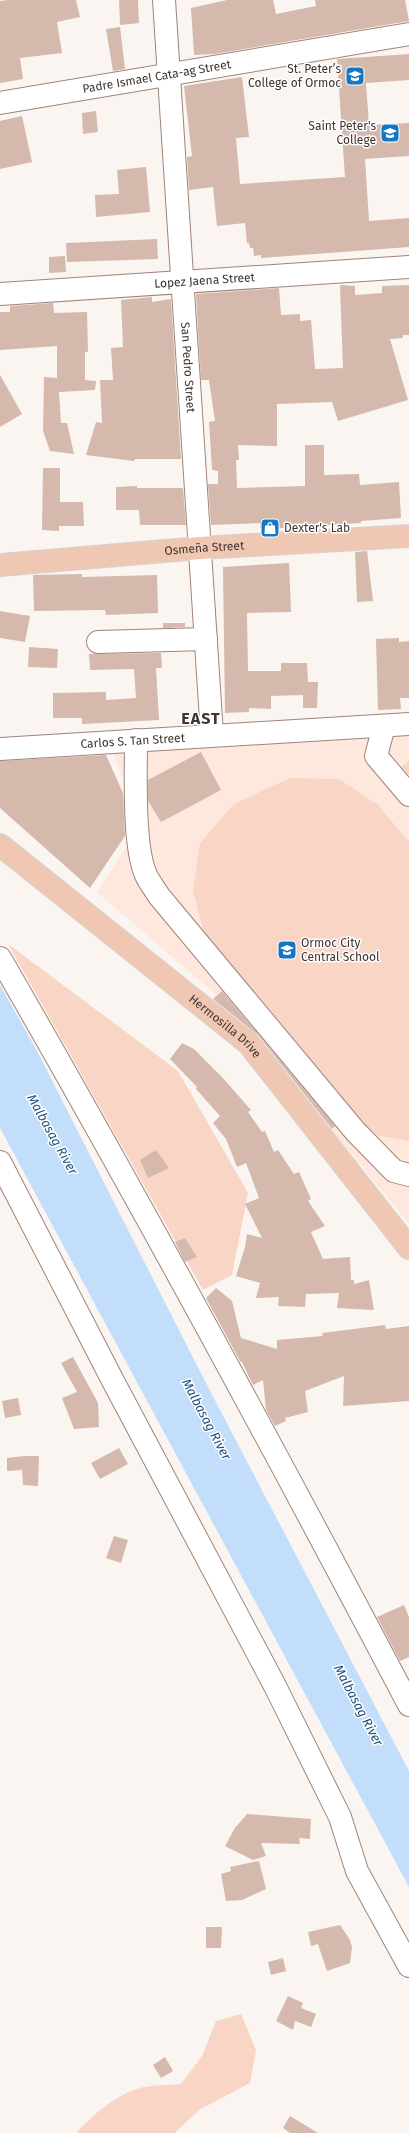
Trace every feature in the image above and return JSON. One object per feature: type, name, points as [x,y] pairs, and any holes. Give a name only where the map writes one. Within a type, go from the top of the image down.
[{"type":"main road","name":"Osmeña Street","points":[[0,565],[200,548],[409,536]]},
{"type":"main road","name":"Hermosilla Drive","points":[[0,845],[248,1043],[409,1248]]},
{"type":"street","name":"San Pedro Street","points":[[164,0],[212,735]]},
{"type":"street","name":"Padre Ismael Cata-ag Street","points":[[0,103],[409,34]]},
{"type":"street","name":"Lopez Jaena Street","points":[[0,294],[409,268]]},
{"type":"street","points":[[98,642],[206,640]]},
{"type":"street","name":"Carlos S. Tan Street","points":[[0,749],[409,724]]},
{"type":"street","points":[[384,726],[376,756],[409,795]]},
{"type":"street","points":[[136,740],[136,793],[140,854],[146,874],[159,896],[355,1131],[394,1171],[409,1175]]},
{"type":"street","points":[[0,958],[95,1124],[286,1473],[409,1705]]},
{"type":"street","points":[[0,1162],[113,1381],[275,1686],[340,1817],[357,1871],[409,1966]]},
{"type":"shaded area","name":"Ormoc City Central School","points":[[409,733],[409,1224],[232,1009],[97,892],[140,826],[112,750]]},
{"type":"shaded area","points":[[409,761],[409,804],[388,779]]},
{"type":"shaded area","points":[[290,778],[339,779],[378,805],[409,842],[409,1141],[376,1135],[339,1105],[205,936],[193,891],[200,843],[234,804]]},
{"type":"shaded area","points":[[8,944],[178,1071],[248,1193],[232,1275],[203,1290]]},
{"type":"shaded area","points":[[241,2014],[256,2050],[250,2083],[199,2110],[175,2133],[76,2133],[98,2112],[115,2099],[125,2094],[144,2087],[181,2084],[202,2056],[216,2021]]},
{"type":"water","name":"Malbasag River","points":[[0,985],[37,1051],[208,1387],[409,1771],[409,1887],[0,1128]]},
{"type":"building","points":[[76,0],[80,17],[57,22],[62,53],[20,58],[23,79],[0,83],[0,1]]},
{"type":"building","points":[[119,0],[138,0],[139,23],[120,25]]},
{"type":"building","points":[[227,0],[273,0],[276,14],[316,6],[315,0],[405,0],[409,21],[215,54],[194,55],[191,8]]},
{"type":"building","points":[[120,27],[125,69],[113,71],[106,29]]},
{"type":"building","points":[[409,54],[409,80],[366,83],[369,125],[409,123],[409,156],[365,159],[369,221],[409,218],[409,247],[261,258],[261,255],[254,256],[253,248],[250,248],[249,243],[247,243],[245,223],[217,226],[213,187],[189,190],[187,157],[192,156],[184,86],[242,77],[249,137],[236,138],[240,184],[345,177],[337,59]]},
{"type":"building","points":[[96,111],[98,132],[83,134],[82,113]]},
{"type":"building","points":[[22,116],[32,162],[0,169],[0,121]]},
{"type":"building","points":[[146,167],[150,212],[96,217],[95,195],[119,194],[117,170]]},
{"type":"building","points":[[157,239],[158,259],[67,262],[66,243]]},
{"type":"building","points":[[65,256],[66,272],[49,273],[49,257]]},
{"type":"building","points":[[340,285],[355,286],[355,295],[382,293],[382,286],[409,285],[409,335],[403,335],[403,338],[390,339],[408,400],[338,421],[332,402],[277,404],[277,446],[238,445],[239,460],[236,460],[237,488],[305,486],[305,445],[324,445],[324,475],[359,474],[360,485],[399,482],[401,518],[361,521],[361,523],[282,528],[260,528],[260,523],[211,525],[208,484],[218,484],[218,471],[212,470],[209,422],[215,421],[209,380],[201,380],[196,294],[279,288],[281,315],[300,314],[300,321],[311,320],[315,369],[343,368]]},
{"type":"building","points":[[152,297],[152,302],[171,299],[181,459],[135,459],[134,461],[86,455],[96,422],[102,423],[100,380],[113,380],[111,348],[123,347],[121,300]]},
{"type":"building","points":[[53,303],[54,313],[87,312],[88,352],[85,352],[85,380],[96,381],[95,390],[59,392],[61,423],[67,423],[74,454],[50,451],[43,431],[44,377],[57,378],[57,346],[0,350],[0,312],[10,312],[10,306]]},
{"type":"building","points":[[0,375],[22,414],[0,427]]},
{"type":"building","points":[[43,468],[60,468],[60,502],[83,502],[84,526],[59,526],[59,531],[42,530]]},
{"type":"building","points":[[137,486],[137,488],[183,488],[186,525],[140,525],[139,510],[116,510],[116,487]]},
{"type":"building","points":[[367,551],[373,601],[357,602],[355,552]]},
{"type":"building","points":[[289,563],[291,612],[247,613],[248,671],[281,671],[281,663],[307,663],[308,682],[318,682],[317,708],[303,708],[303,695],[271,696],[271,709],[249,708],[249,712],[225,713],[223,567]]},
{"type":"building","points":[[82,574],[82,577],[157,575],[158,613],[106,615],[105,610],[34,611],[33,575]]},
{"type":"building","points":[[0,611],[30,616],[25,642],[0,638]]},
{"type":"building","points":[[163,623],[185,623],[185,627],[163,628]]},
{"type":"building","points":[[399,638],[399,642],[409,641],[409,698],[400,698],[401,709],[378,710],[376,639]]},
{"type":"building","points":[[29,647],[58,649],[57,668],[28,667]]},
{"type":"building","points":[[161,653],[162,668],[156,668],[159,720],[82,724],[82,718],[53,718],[53,693],[106,692],[106,700],[136,698],[134,669],[90,670],[89,654]]},
{"type":"building","points":[[201,752],[221,790],[161,822],[148,801],[148,780]]},
{"type":"building","points":[[106,755],[123,793],[125,836],[90,888],[0,808],[0,761]]},
{"type":"building","points":[[222,991],[335,1126],[332,1129],[258,1035],[213,999]]},
{"type":"building","points":[[182,1043],[194,1049],[222,1077],[251,1110],[248,1112],[262,1132],[265,1131],[274,1152],[278,1150],[294,1174],[299,1172],[311,1199],[308,1201],[325,1226],[311,1232],[323,1259],[350,1257],[351,1280],[354,1280],[354,1284],[369,1280],[374,1310],[337,1308],[339,1293],[306,1294],[305,1307],[278,1306],[279,1297],[256,1298],[260,1283],[236,1276],[245,1247],[247,1234],[262,1238],[245,1204],[259,1198],[246,1163],[237,1167],[226,1139],[213,1123],[220,1116],[196,1089],[197,1087],[170,1059]]},
{"type":"building","points":[[156,1150],[169,1168],[148,1178],[140,1160]]},
{"type":"building","points":[[185,1238],[197,1257],[185,1262],[175,1242]]},
{"type":"building","points":[[216,1288],[232,1301],[241,1338],[277,1349],[277,1340],[323,1336],[322,1333],[385,1325],[386,1329],[409,1326],[409,1401],[343,1406],[344,1376],[305,1391],[308,1412],[285,1418],[286,1421],[275,1426],[266,1410],[263,1380],[253,1385],[242,1362],[240,1361],[206,1298]]},
{"type":"building","points":[[73,1357],[98,1403],[99,1427],[74,1429],[62,1398],[77,1392],[61,1363]]},
{"type":"building","points":[[18,1398],[21,1415],[5,1418],[2,1401]]},
{"type":"building","points":[[119,1448],[128,1464],[100,1479],[91,1463]]},
{"type":"building","points":[[39,1456],[38,1486],[23,1485],[22,1470],[7,1471],[7,1458]]},
{"type":"building","points":[[114,1536],[128,1540],[121,1563],[106,1558]]},
{"type":"building","points":[[404,1605],[409,1617],[409,1657],[400,1661],[377,1617]]},
{"type":"building","points":[[247,1814],[311,1819],[310,1839],[299,1838],[300,1844],[261,1843],[266,1856],[253,1860],[225,1846],[235,1828]]},
{"type":"building","points":[[259,1861],[266,1889],[242,1900],[226,1901],[221,1874],[231,1871],[230,1867]]},
{"type":"building","points":[[340,1925],[350,1940],[352,1947],[350,1963],[327,1971],[318,1944],[311,1946],[308,1932]]},
{"type":"building","points":[[206,1927],[222,1927],[221,1948],[206,1948]]},
{"type":"building","points":[[283,1958],[286,1971],[271,1975],[268,1962]]},
{"type":"building","points":[[288,1996],[303,2003],[301,2008],[316,2014],[311,2027],[295,2021],[293,2030],[276,2021]]},
{"type":"building","points":[[165,2057],[173,2071],[161,2078],[153,2065]]},
{"type":"building","points":[[290,2116],[318,2133],[290,2133],[283,2128]]},
{"type":"place","name":"St. Peter’s College of Ormoc","points":[[355,76]]},
{"type":"place","name":"Saint Peter's College","points":[[390,133]]},
{"type":"place","name":"Dexter's Lab","points":[[270,528]]},
{"type":"place","name":"Ormoc City Central School","points":[[287,950]]},
{"type":"district","name":"EAST","points":[[201,718]]}]
